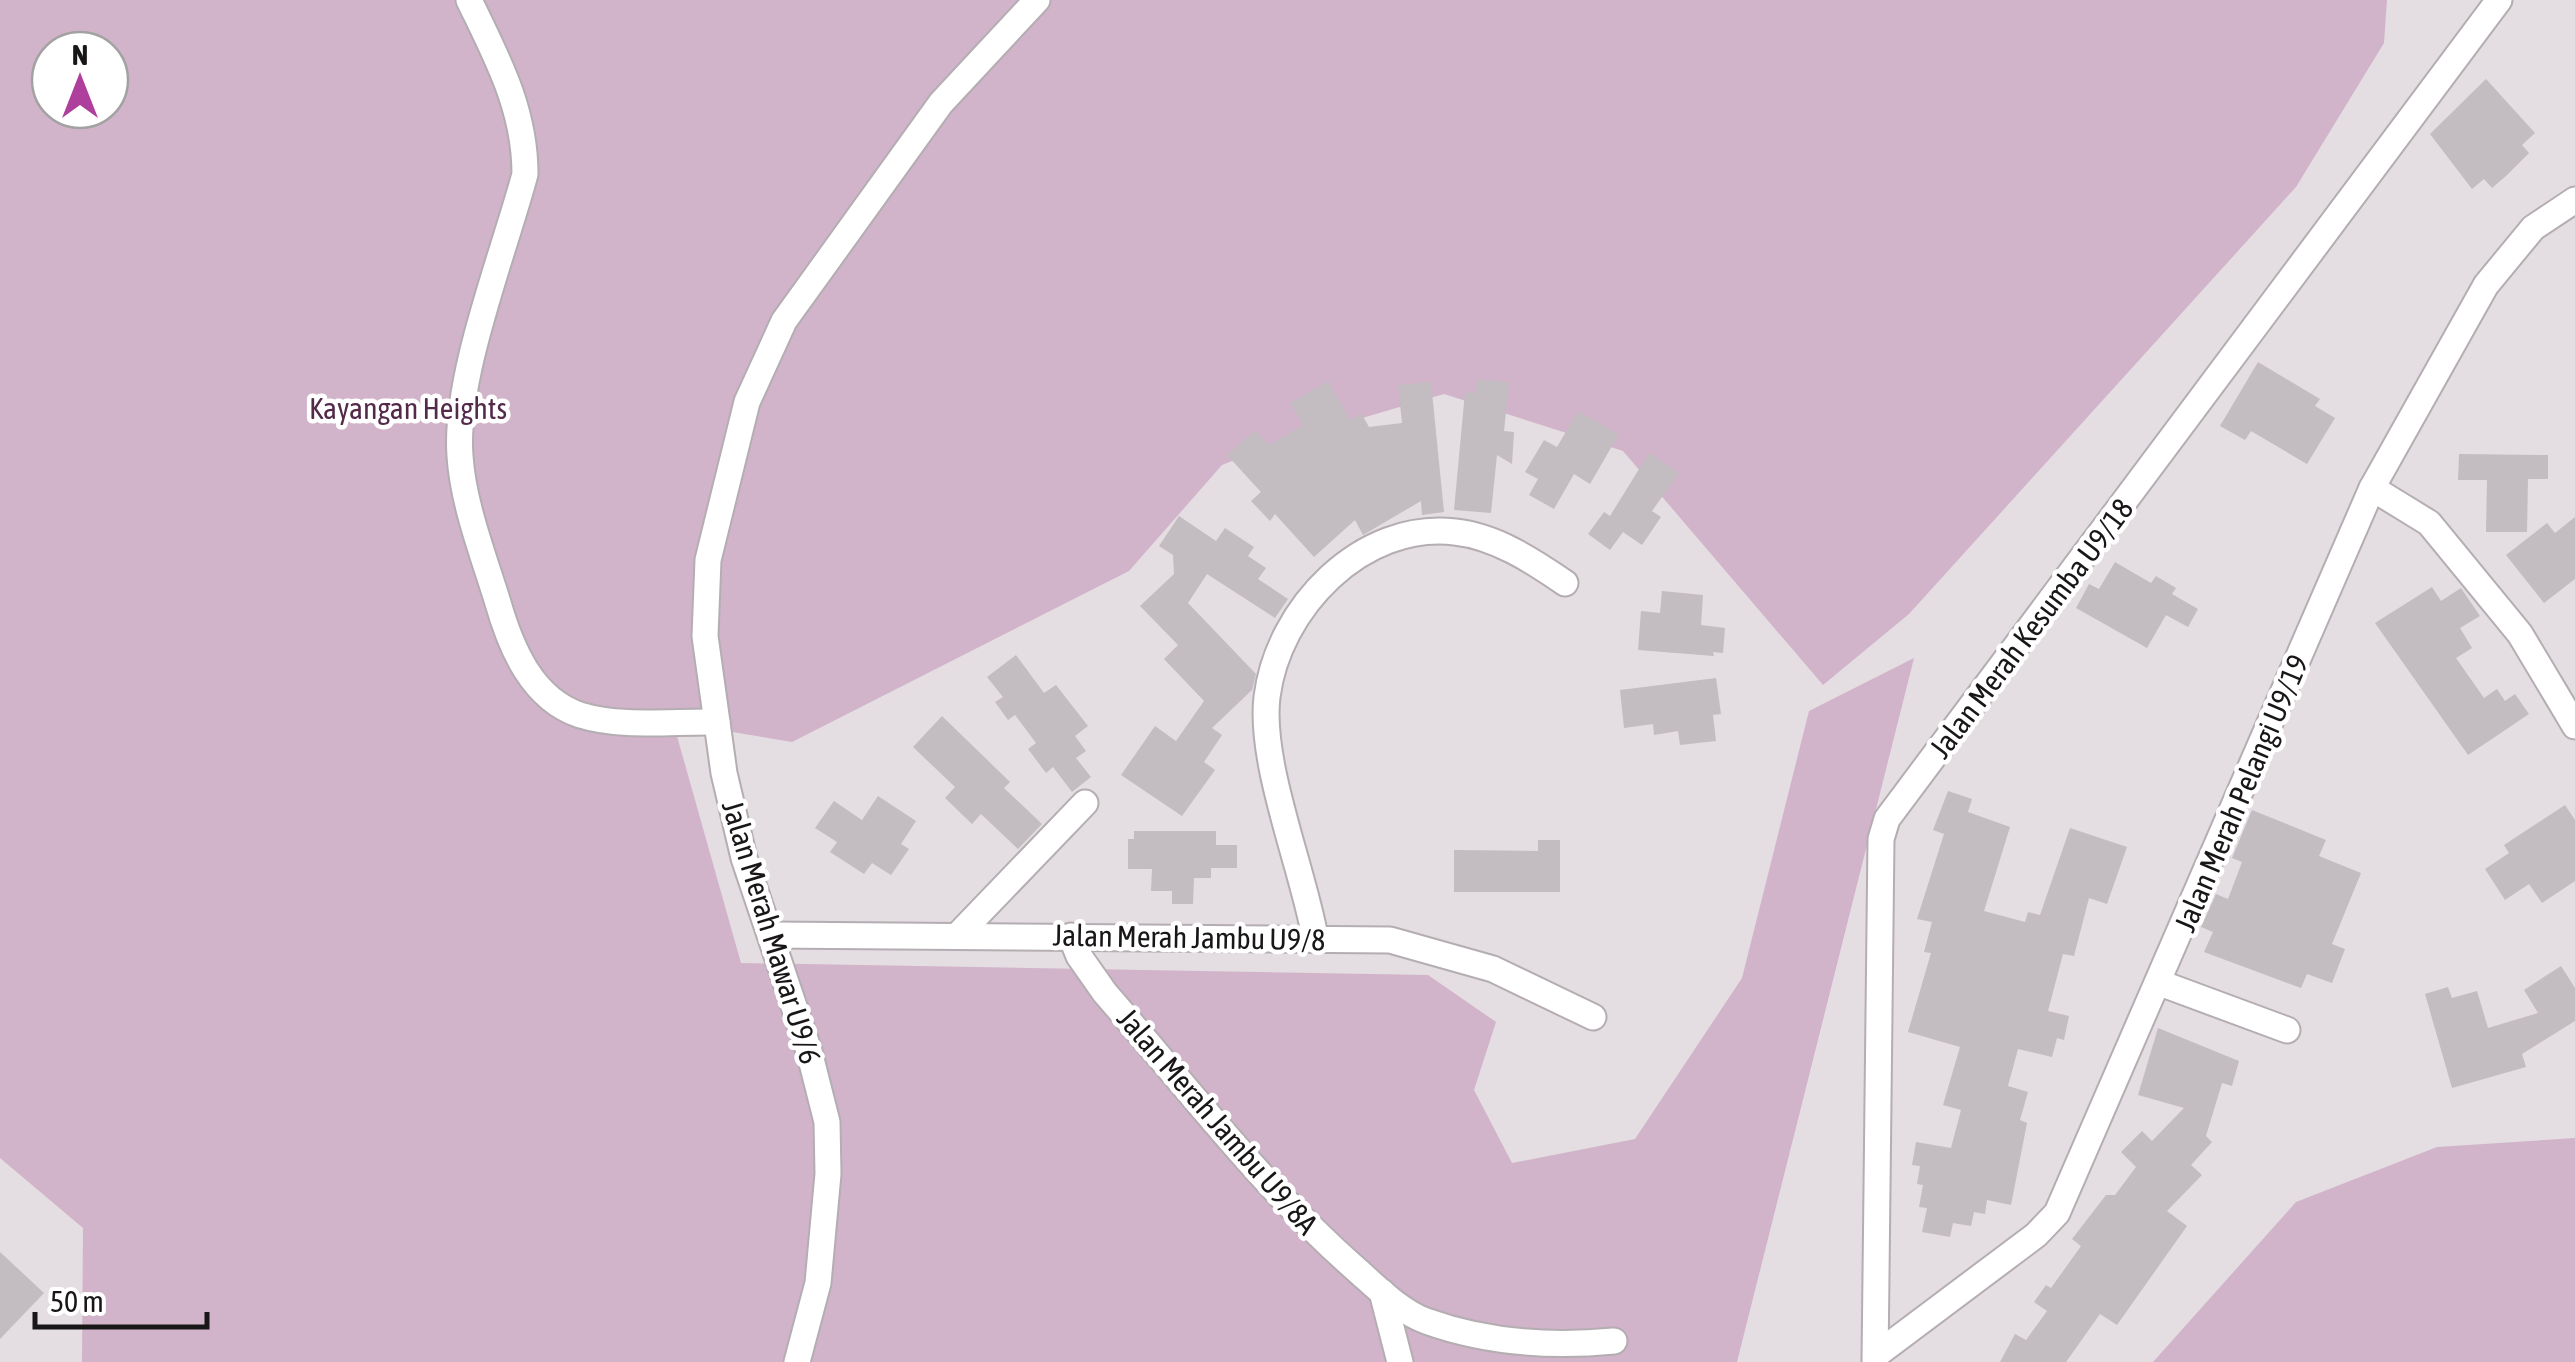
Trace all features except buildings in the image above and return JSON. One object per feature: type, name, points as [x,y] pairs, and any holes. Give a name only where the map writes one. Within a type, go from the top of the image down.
[{"type":"street","points":[[469,0],[513,91],[525,145],[525,174],[475,347],[460,456],[510,643],[532,680],[560,705],[580,715],[615,721],[717,722]]},
{"type":"street","name":"Jalan Merah Mawar U9/6","points":[[797,1362],[818,1283],[828,1174],[827,1122],[809,1051],[744,858],[717,722],[705,636],[708,560],[754,386],[784,321],[941,103],[1037,0]]},
{"type":"street","name":"Jalan Merah Kesumba U9/18","points":[[1876,1358],[1880,839],[1887,819],[2499,0]]},
{"type":"street","name":"Jalan Merah Pelangi U9/19","points":[[1876,1358],[2036,1236],[2057,1212],[2160,984],[2372,488],[2486,286],[2533,228],[2575,200]]},
{"type":"street","points":[[2372,488],[2428,523],[2520,634],[2575,726]]},
{"type":"street","points":[[1315,937],[1275,769],[1267,700],[1275,666],[1293,626],[1320,587],[1376,544],[1423,530],[1459,532],[1508,548],[1566,583]]},
{"type":"street","points":[[958,936],[1085,803]]},
{"type":"street","name":"Jalan Merah Jambu U9/8","points":[[770,935],[1390,940],[1493,968],[1593,1018]]},
{"type":"street","name":"Jalan Merah Jambu U9/8A","points":[[1071,936],[1079,956],[1105,994],[1310,1229],[1382,1292],[1422,1320],[1469,1332],[1546,1347],[1614,1342]]},
{"type":"street","points":[[2160,984],[2287,1030]]},
{"type":"street","points":[[1382,1292],[1400,1362]]},
{"type":"green space","name":"Kayangan Heights","points":[[0,0],[2387,0],[2384,43],[2296,187],[1909,614],[1823,685],[1623,451],[1444,394],[1277,443],[1222,465],[1129,571],[792,742],[673,722],[741,963],[1428,975],[1496,1022],[1474,1090],[1512,1163],[1635,1139],[1742,978],[1809,711],[1914,658],[1737,1362],[82,1362],[83,1228],[0,1158]]},
{"type":"green space","points":[[2575,1138],[2575,1362],[2153,1362],[2296,1202],[2437,1147]]}]
